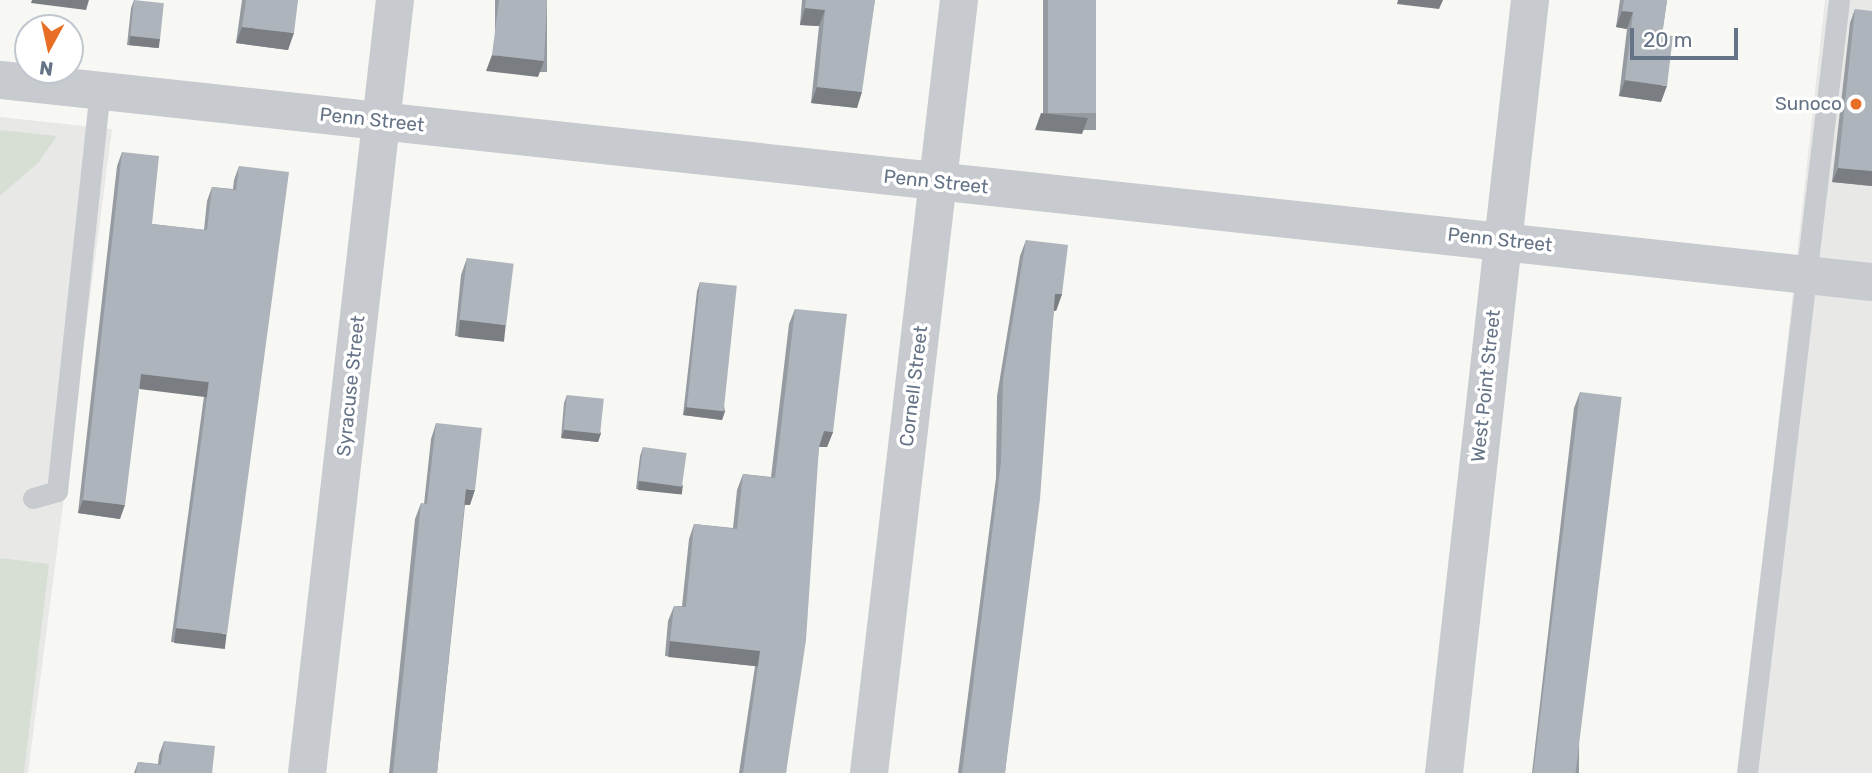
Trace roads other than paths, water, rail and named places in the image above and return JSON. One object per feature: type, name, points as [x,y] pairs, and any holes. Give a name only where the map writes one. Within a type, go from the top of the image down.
[{"type":"street","name":"Syracuse Street","points":[[307,773],[395,0]]},
{"type":"street","name":"Cornell Street","points":[[869,773],[959,0]]},
{"type":"street","name":"West Point Street","points":[[1444,773],[1530,0]]},
{"type":"street","name":"Penn Street","points":[[0,79],[1872,282]]},
{"type":"lane","points":[[1747,773],[1839,0]]},
{"type":"lane","points":[[33,498],[57,491],[100,90]]},
{"type":"place","name":"Sunoco","points":[[1856,104]]}]
